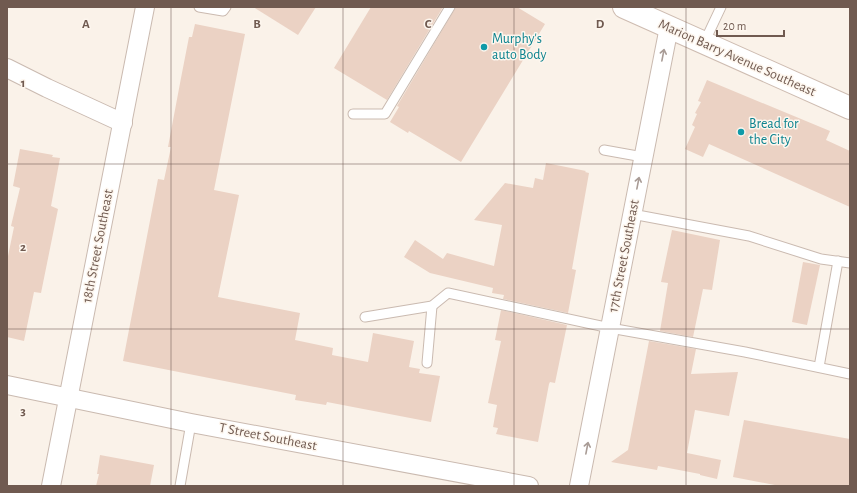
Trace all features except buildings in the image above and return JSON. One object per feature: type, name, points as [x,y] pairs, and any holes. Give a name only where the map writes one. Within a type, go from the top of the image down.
[{"type":"main road","name":"Marion Barry Avenue Southeast","points":[[624,7],[850,108]]},
{"type":"street","name":"18th Street Southeast","points":[[51,486],[145,7]]},
{"type":"street","name":"17th Street Southeast","points":[[579,486],[669,27]]},
{"type":"street","points":[[7,68],[46,88],[122,123]]},
{"type":"street","name":"T Street Southeast","points":[[7,385],[191,423],[529,486]]},
{"type":"lane","points":[[199,7],[223,11],[226,7]]},
{"type":"lane","points":[[353,114],[385,114],[450,7]]},
{"type":"lane","points":[[704,43],[721,7]]},
{"type":"lane","points":[[604,150],[643,157]]},
{"type":"lane","points":[[632,214],[749,236],[821,259],[850,263]]},
{"type":"lane","points":[[819,367],[838,261]]},
{"type":"lane","points":[[365,317],[432,306],[448,293],[610,328],[745,352],[850,374]]},
{"type":"lane","points":[[427,363],[432,306]]},
{"type":"lane","points":[[180,486],[191,423]]},
{"type":"place","name":"Murphy's auto Body","points":[[484,47]]},
{"type":"place","name":"Bread for the City","points":[[741,132]]}]
